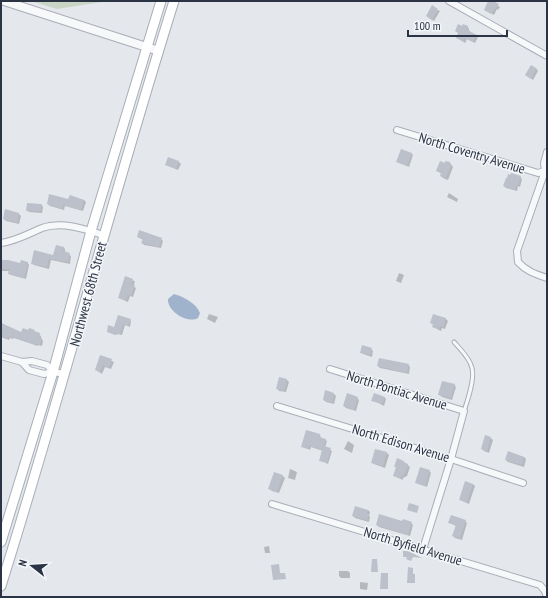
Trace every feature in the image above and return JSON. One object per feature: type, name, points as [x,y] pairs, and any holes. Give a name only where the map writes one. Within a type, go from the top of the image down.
[{"type":"main road","name":"Northwest 68th Street","points":[[1,541],[53,372],[91,231],[161,1]]},
{"type":"main road","name":"Northwest 68th Street","points":[[1,586],[65,374],[104,235],[174,1]]},
{"type":"main road","points":[[1,541],[14,544]]},
{"type":"street","points":[[4,1],[159,51]]},
{"type":"street","points":[[449,1],[547,56]]},
{"type":"street","name":"North Coventry Avenue","points":[[397,130],[538,173],[546,172]]},
{"type":"street","points":[[547,152],[544,163],[546,172],[517,251],[518,262],[524,269],[532,274],[547,278]]},
{"type":"street","points":[[1,243],[12,242],[44,228],[56,225],[72,226],[104,235]]},
{"type":"street","points":[[1,356],[22,362],[32,361],[47,365],[53,372]]},
{"type":"street","points":[[22,362],[29,370],[44,374],[53,372],[65,374]]},
{"type":"street","name":"North Pontiac Avenue","points":[[330,369],[464,411]]},
{"type":"street","name":"North Edison Avenue","points":[[277,406],[451,458],[523,483]]},
{"type":"street","points":[[423,550],[464,411]]},
{"type":"street","name":"North Byfield Avenue","points":[[272,504],[540,585],[545,591],[547,597]]},
{"type":"lane","points":[[454,342],[464,353],[472,366],[473,374],[464,411]]},
{"type":"green space","points":[[31,1],[103,1],[57,9]]},
{"type":"water","points":[[174,294],[186,299],[196,306],[200,313],[198,318],[183,318],[174,312],[168,299]]},
{"type":"building","points":[[488,1],[493,1],[499,4],[491,14],[484,10]]},
{"type":"building","points":[[432,5],[438,9],[432,20],[426,16]]},
{"type":"building","points":[[458,24],[468,26],[467,29],[469,31],[477,35],[473,42],[465,38],[464,42],[456,38],[458,33],[455,31]]},
{"type":"building","points":[[531,65],[536,69],[531,79],[525,75]]},
{"type":"building","points":[[401,149],[412,153],[407,166],[396,162]]},
{"type":"building","points":[[168,157],[179,161],[176,169],[165,165]]},
{"type":"building","points":[[440,161],[445,163],[445,161],[450,162],[451,165],[446,178],[440,176],[441,173],[436,171]]},
{"type":"building","points":[[511,173],[521,176],[515,190],[503,186],[508,174],[510,175]]},
{"type":"building","points":[[49,194],[68,199],[70,195],[84,200],[81,210],[63,205],[62,209],[47,204]]},
{"type":"building","points":[[27,203],[41,204],[41,211],[26,211]]},
{"type":"building","points":[[5,209],[19,213],[17,223],[3,219]]},
{"type":"building","points":[[139,230],[162,238],[159,247],[141,243],[143,239],[137,237]]},
{"type":"building","points":[[56,245],[64,247],[63,251],[70,253],[68,262],[49,259],[47,267],[31,264],[34,250],[53,255]]},
{"type":"building","points":[[1,260],[20,263],[21,260],[28,262],[24,278],[8,274],[9,269],[1,269]]},
{"type":"building","points":[[125,276],[133,279],[131,284],[135,285],[131,296],[128,295],[126,300],[118,298]]},
{"type":"building","points":[[433,314],[446,318],[443,327],[440,326],[439,329],[432,327],[433,324],[430,323]]},
{"type":"building","points":[[118,315],[131,319],[128,326],[123,324],[120,334],[116,333],[115,335],[107,332],[108,325],[114,327]]},
{"type":"building","points":[[1,323],[21,332],[23,328],[35,330],[34,331],[40,333],[39,337],[42,338],[40,345],[12,337],[7,338],[1,336]]},
{"type":"building","points":[[362,345],[372,348],[370,355],[360,353]]},
{"type":"building","points":[[100,355],[112,359],[109,368],[103,365],[100,372],[95,370]]},
{"type":"building","points":[[379,358],[409,364],[407,373],[377,366]]},
{"type":"building","points":[[279,377],[287,379],[284,391],[276,389]]},
{"type":"building","points":[[442,381],[455,384],[451,398],[438,395]]},
{"type":"building","points":[[325,390],[334,393],[332,403],[323,400]]},
{"type":"building","points":[[347,393],[358,397],[354,410],[343,406]]},
{"type":"building","points":[[374,393],[385,397],[382,404],[371,401]]},
{"type":"building","points":[[306,430],[320,434],[319,437],[326,439],[324,446],[331,448],[327,463],[319,461],[322,450],[309,446],[308,449],[301,447]]},
{"type":"building","points":[[485,435],[491,437],[487,451],[481,449]]},
{"type":"building","points":[[375,449],[387,452],[383,466],[371,463]]},
{"type":"building","points":[[508,451],[524,457],[522,465],[505,460]]},
{"type":"building","points":[[397,458],[408,464],[405,474],[401,478],[393,476]]},
{"type":"building","points":[[420,467],[430,470],[425,486],[415,483]]},
{"type":"building","points":[[274,472],[283,475],[277,492],[268,489]]},
{"type":"building","points":[[465,481],[473,484],[467,502],[459,500]]},
{"type":"building","points":[[409,503],[419,506],[417,513],[407,510]]},
{"type":"building","points":[[355,506],[368,510],[367,514],[369,514],[367,520],[352,516]]},
{"type":"building","points":[[379,514],[402,521],[403,519],[412,522],[408,535],[376,525]]},
{"type":"building","points":[[451,515],[466,520],[460,538],[452,536],[456,525],[448,523]]},
{"type":"building","points":[[403,551],[408,551],[422,558],[413,557],[411,561],[406,559],[407,557],[403,557]]},
{"type":"building","points":[[372,559],[377,559],[378,572],[371,572]]},
{"type":"building","points":[[279,564],[280,573],[285,573],[286,579],[273,580],[271,565]]},
{"type":"building","points":[[408,567],[413,568],[415,583],[407,583]]},
{"type":"building","points":[[381,573],[388,573],[388,589],[380,589]]}]
